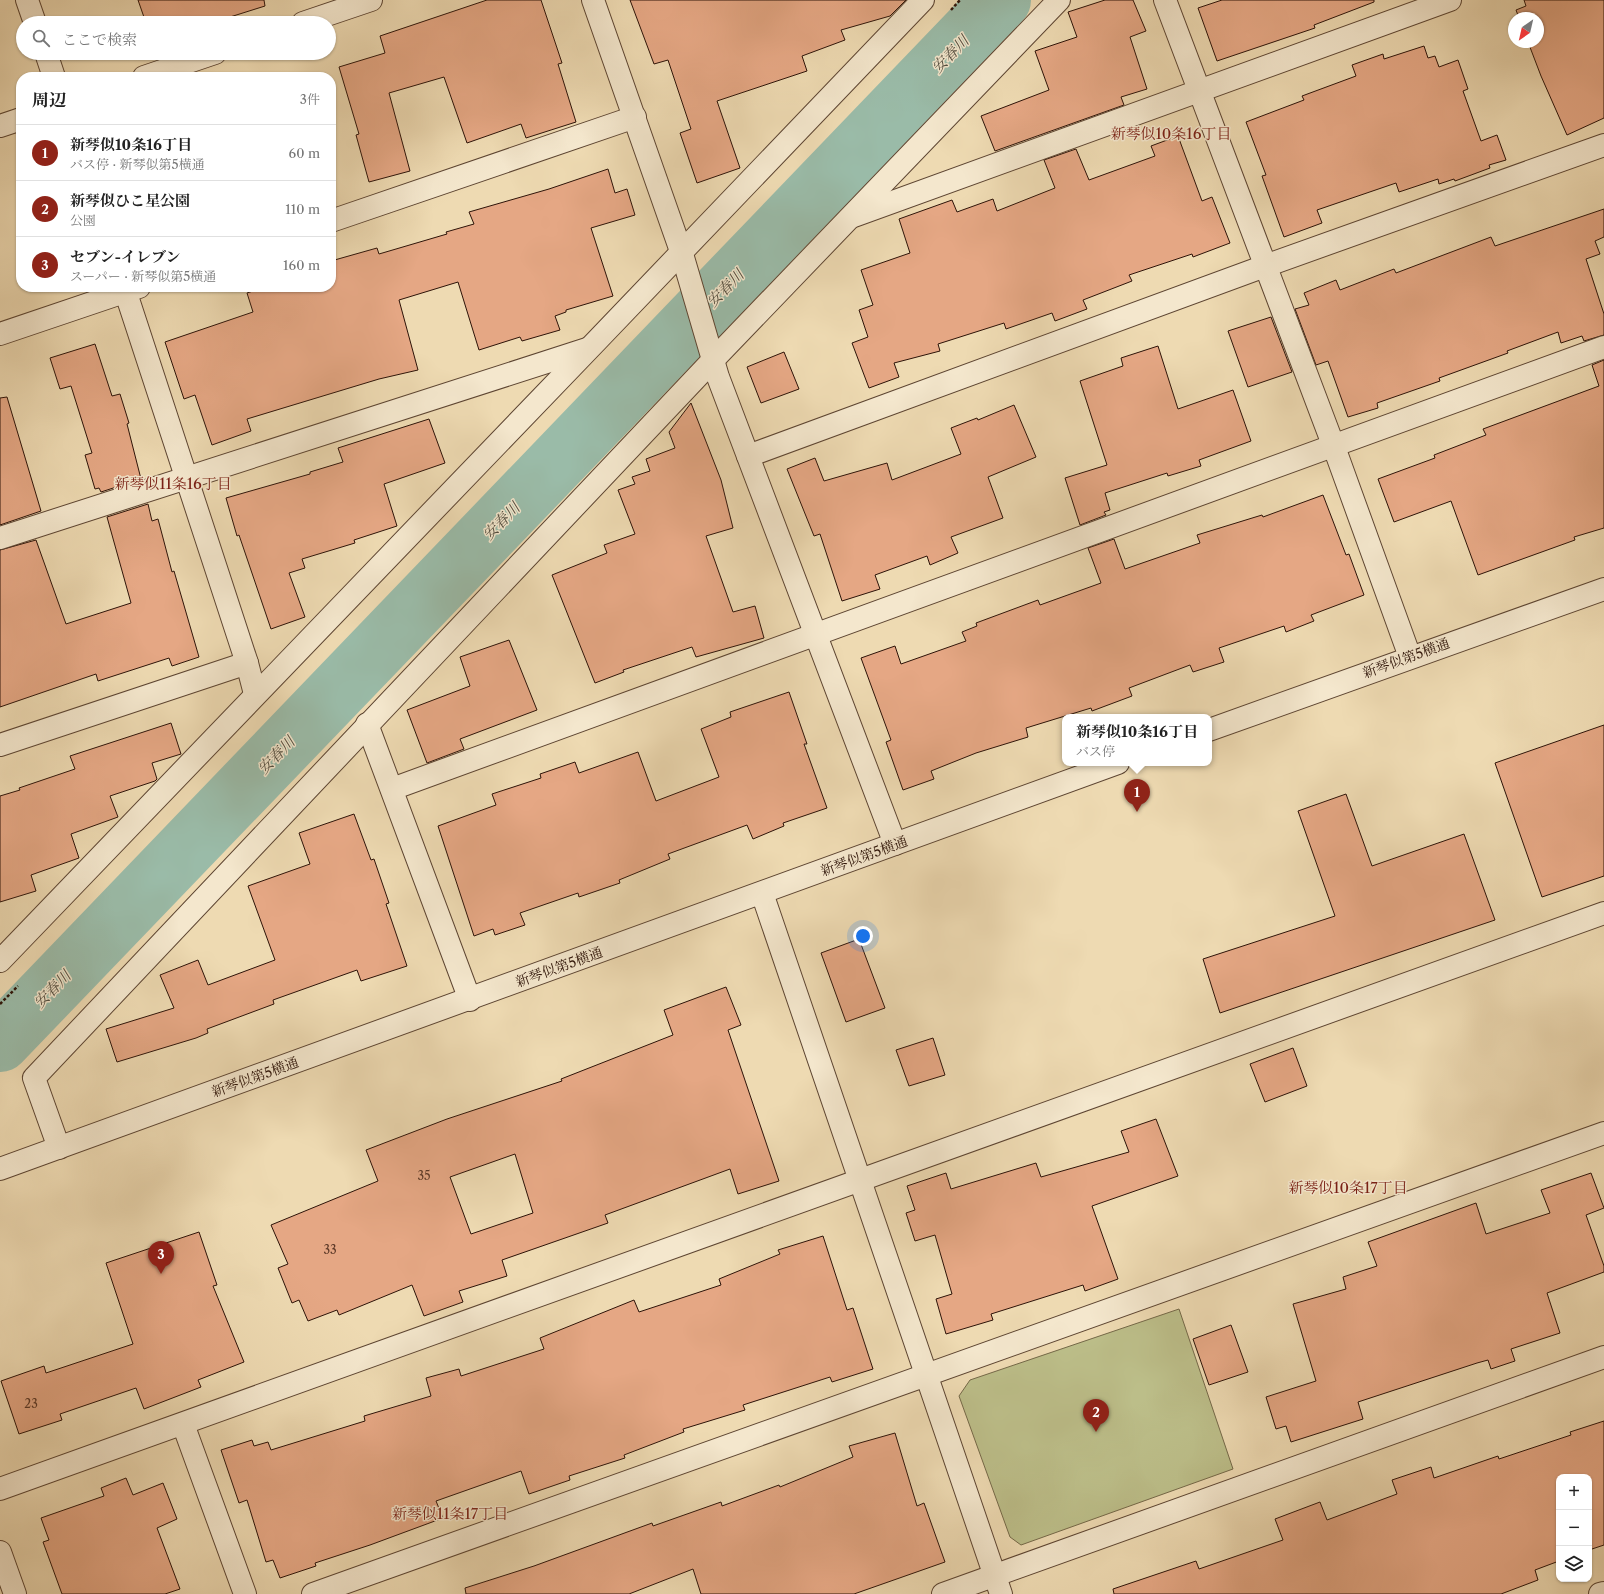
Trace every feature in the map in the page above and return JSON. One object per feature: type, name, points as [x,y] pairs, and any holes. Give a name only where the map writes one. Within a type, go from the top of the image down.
[{"type":"street","points":[[27,0],[33,16]]},
{"type":"street","points":[[324,16],[371,0]]},
{"type":"street","points":[[593,0],[682,254],[710,351],[748,456],[895,844]]},
{"type":"street","points":[[0,961],[255,694],[682,254],[923,0]]},
{"type":"street","points":[[59,1148],[34,1078],[367,724],[710,351],[849,218],[1059,0]]},
{"type":"street","points":[[1165,0],[1334,447],[1410,657]]},
{"type":"street","points":[[849,218],[1450,0]]},
{"type":"street","points":[[48,60],[52,72]]},
{"type":"street","points":[[159,72],[194,60]]},
{"type":"street","points":[[336,220],[635,118]]},
{"type":"street","points":[[0,126],[16,121]]},
{"type":"street","points":[[748,456],[1265,266],[1604,145]]},
{"type":"street","points":[[0,334],[121,292]]},
{"type":"street","points":[[131,292],[187,477],[247,662],[255,694]]},
{"type":"street","points":[[0,538],[590,348]]},
{"type":"street","points":[[392,789],[1604,348]]},
{"type":"street","name":"新琴似第5横通","points":[[1212,729],[1604,589]]},
{"type":"street","points":[[0,745],[247,662]]},
{"type":"street","points":[[367,724],[470,1000]]},
{"type":"street","name":"新琴似第5横通","points":[[0,1169],[470,1000],[1110,766]]},
{"type":"street","points":[[762,893],[998,1585]]},
{"type":"street","points":[[0,1489],[1604,913]]},
{"type":"street","points":[[313,1594],[1604,1133]]},
{"type":"street","points":[[943,1594],[998,1585],[1604,1357]]},
{"type":"street","points":[[183,1424],[245,1594]]},
{"type":"street","points":[[0,1552],[15,1594]]},
{"type":"street","points":[[1600,1594],[1604,1593]]},
{"type":"green space","points":[[1179,1309],[1233,1469],[1021,1545],[1010,1537],[959,1396],[970,1380]]},
{"type":"building","points":[[138,0],[264,0],[265,6],[233,16],[144,16]]},
{"type":"building","points":[[487,0],[541,0],[562,63],[558,64],[576,122],[526,138],[521,124],[467,143],[444,77],[389,93],[410,171],[369,182],[356,135],[359,134],[339,67],[385,53],[380,36]]},
{"type":"building","points":[[630,0],[906,0],[890,16],[841,30],[845,40],[802,56],[807,71],[717,101],[740,168],[697,183],[680,133],[691,129],[668,60],[654,64]]},
{"type":"building","points":[[1105,0],[1133,0],[1146,31],[1130,37],[1147,89],[1121,97],[1124,105],[995,151],[981,116],[1049,90],[1035,51],[1077,37],[1068,12]]},
{"type":"building","points":[[1222,0],[1374,0],[1374,2],[1314,25],[1315,28],[1217,61],[1198,8]]},
{"type":"building","points":[[1524,0],[1604,0],[1604,118],[1567,135],[1530,48],[1544,48],[1544,12],[1517,12],[1516,10],[1526,6]]},
{"type":"building","points":[[1424,46],[1428,58],[1435,56],[1439,67],[1458,60],[1468,89],[1463,91],[1481,141],[1497,135],[1506,160],[1489,165],[1490,168],[1455,181],[1454,179],[1439,184],[1438,179],[1399,192],[1396,183],[1317,210],[1322,223],[1284,237],[1262,176],[1266,175],[1246,122],[1304,100],[1302,96],[1356,76],[1352,65],[1383,54],[1384,59]]},
{"type":"building","points":[[1178,136],[1202,201],[1212,197],[1230,243],[1193,257],[1192,254],[1129,275],[1132,281],[1083,300],[1087,309],[1055,321],[1052,313],[1006,329],[1004,323],[938,344],[940,351],[894,363],[899,377],[869,388],[852,343],[868,337],[859,310],[873,305],[861,270],[910,253],[899,219],[952,200],[957,212],[993,199],[997,211],[1055,188],[1044,160],[1076,149],[1089,180],[1155,156],[1151,146]]},
{"type":"building","points":[[608,169],[615,193],[627,189],[635,215],[591,228],[613,296],[566,310],[566,312],[555,316],[560,330],[522,341],[520,337],[479,350],[458,282],[399,300],[418,370],[379,379],[247,419],[251,431],[212,445],[195,395],[184,399],[165,342],[253,312],[247,293],[250,292],[336,292],[336,260],[377,248],[379,254],[447,234],[446,232],[474,224],[469,212],[549,189]]},
{"type":"building","points":[[1604,209],[1604,237],[1595,241],[1600,254],[1586,259],[1604,314],[1604,335],[1584,341],[1582,336],[1561,343],[1558,332],[1507,351],[1508,353],[1439,378],[1440,381],[1377,403],[1378,408],[1348,417],[1328,361],[1316,365],[1295,309],[1309,305],[1304,293],[1336,280],[1340,290],[1394,269],[1396,273],[1491,237],[1495,246]]},
{"type":"building","points":[[1271,317],[1292,372],[1248,387],[1228,331]]},
{"type":"building","points":[[95,344],[112,396],[120,394],[129,423],[127,424],[141,479],[101,492],[99,488],[95,489],[85,455],[92,453],[71,386],[60,389],[50,358]]},
{"type":"building","points":[[1158,346],[1178,409],[1233,390],[1251,441],[1199,460],[1201,466],[1168,476],[1167,473],[1105,493],[1110,510],[1104,512],[1106,515],[1080,525],[1065,478],[1107,465],[1080,381],[1123,366],[1121,358]]},
{"type":"building","points":[[784,352],[799,389],[761,403],[747,367]]},
{"type":"building","points":[[1604,360],[1604,528],[1574,537],[1575,540],[1478,575],[1451,501],[1394,522],[1378,479],[1435,458],[1434,455],[1486,435],[1483,429],[1599,386],[1592,365]]},
{"type":"building","points":[[7,397],[41,511],[0,525],[0,398]]},
{"type":"building","points":[[691,403],[721,480],[733,528],[706,536],[733,612],[755,606],[764,638],[696,657],[692,647],[623,670],[624,672],[595,683],[552,575],[607,553],[604,545],[635,534],[618,490],[635,484],[632,477],[650,471],[646,459],[675,448],[669,432]]},
{"type":"building","points":[[1014,405],[1036,457],[988,477],[1003,518],[951,537],[958,553],[930,565],[927,556],[875,575],[880,589],[842,601],[820,534],[814,536],[787,469],[815,458],[824,481],[887,463],[892,480],[961,454],[951,428],[977,418],[978,420]]},
{"type":"building","points":[[429,419],[445,463],[384,484],[397,526],[354,540],[355,543],[302,559],[305,568],[289,573],[305,617],[271,629],[239,535],[237,536],[226,498],[310,474],[310,472],[343,462],[338,448]]},
{"type":"building","points":[[1323,495],[1346,555],[1349,554],[1364,595],[1311,615],[1314,621],[1286,632],[1284,626],[1219,648],[1224,662],[1193,672],[1190,665],[1129,688],[1132,696],[1092,711],[1091,708],[1072,714],[1062,714],[1062,717],[1026,728],[1028,737],[976,753],[931,771],[934,779],[903,790],[886,742],[891,740],[861,658],[895,646],[901,664],[966,641],[962,632],[977,626],[976,623],[1038,600],[1040,605],[1101,583],[1088,548],[1114,539],[1125,569],[1200,543],[1197,535],[1262,515],[1263,517]]},
{"type":"building","points":[[148,504],[152,521],[158,519],[172,572],[174,571],[199,657],[172,666],[169,658],[98,681],[96,674],[0,707],[0,550],[36,540],[66,624],[131,603],[107,517]]},
{"type":"building","points":[[509,640],[537,710],[460,739],[464,749],[427,763],[407,710],[470,686],[460,657]]},
{"type":"building","points":[[789,692],[807,744],[804,744],[827,808],[783,823],[784,826],[753,839],[747,825],[668,854],[670,859],[619,880],[620,883],[579,897],[578,893],[520,913],[525,925],[495,935],[493,929],[474,936],[438,826],[496,805],[492,794],[541,778],[540,774],[575,762],[579,773],[638,752],[656,801],[719,777],[701,729],[731,717],[730,712]]},
{"type":"building","points":[[171,723],[181,754],[152,763],[157,779],[155,781],[110,796],[118,817],[71,834],[79,858],[31,875],[36,891],[0,902],[0,796],[75,769],[70,756]]},
{"type":"building","points":[[1604,725],[1604,876],[1542,897],[1495,763]]},
{"type":"building","points":[[1346,794],[1372,866],[1464,834],[1495,920],[1220,1013],[1203,959],[1335,916],[1298,811]]},
{"type":"building","points":[[354,814],[371,860],[374,859],[389,903],[386,904],[407,966],[361,981],[357,970],[273,1000],[274,1004],[207,1029],[208,1033],[196,1038],[117,1062],[106,1029],[174,1008],[160,975],[198,960],[208,985],[275,960],[248,886],[310,864],[299,833]]},
{"type":"building","points":[[859,939],[885,1008],[846,1022],[821,953]]},
{"type":"building","points":[[726,987],[741,1025],[728,1030],[779,1181],[738,1194],[730,1169],[605,1215],[608,1223],[502,1260],[507,1276],[459,1291],[463,1302],[424,1316],[412,1285],[339,1315],[337,1310],[308,1321],[299,1300],[292,1303],[278,1268],[288,1264],[271,1225],[378,1181],[366,1150],[447,1119],[562,1081],[561,1079],[673,1035],[664,1010]],"holes":[[[515,1154],[533,1213],[471,1234],[450,1177]]]},
{"type":"building","points":[[933,1038],[945,1075],[909,1086],[896,1050]]},
{"type":"building","points":[[1293,1048],[1307,1086],[1265,1102],[1250,1064]]},
{"type":"building","points":[[1156,1119],[1178,1176],[1092,1206],[1118,1279],[1085,1291],[1083,1285],[991,1314],[993,1320],[946,1334],[936,1299],[952,1294],[935,1235],[915,1241],[906,1213],[915,1210],[907,1186],[946,1173],[951,1189],[1036,1163],[1041,1177],[1129,1152],[1121,1131]]},
{"type":"building","points":[[1591,1173],[1604,1208],[1586,1215],[1604,1266],[1604,1272],[1547,1293],[1560,1333],[1511,1349],[1515,1361],[1491,1369],[1488,1360],[1358,1402],[1363,1419],[1291,1442],[1286,1426],[1276,1429],[1266,1397],[1316,1381],[1293,1304],[1346,1289],[1343,1277],[1377,1266],[1368,1242],[1476,1203],[1486,1234],[1550,1213],[1541,1190]]},
{"type":"building","points":[[199,1232],[217,1285],[213,1286],[244,1362],[198,1380],[201,1387],[144,1409],[136,1388],[60,1414],[62,1420],[19,1434],[1,1381],[44,1366],[46,1373],[133,1344],[106,1263]]},
{"type":"building","points":[[823,1236],[847,1310],[853,1308],[873,1369],[832,1382],[830,1377],[743,1405],[745,1410],[683,1429],[684,1432],[624,1455],[625,1458],[569,1476],[570,1480],[529,1494],[521,1471],[436,1501],[443,1518],[370,1545],[315,1563],[316,1566],[280,1578],[273,1560],[266,1562],[247,1500],[239,1503],[221,1450],[252,1440],[254,1446],[268,1442],[271,1450],[365,1421],[364,1416],[431,1396],[426,1378],[459,1369],[461,1376],[544,1349],[540,1338],[634,1300],[639,1312],[721,1285],[719,1279],[780,1254],[778,1250]]},
{"type":"building","points":[[1231,1325],[1248,1372],[1209,1385],[1193,1339]]},
{"type":"building","points":[[1604,1421],[1604,1545],[1592,1549],[1592,1474],[1556,1474],[1556,1562],[1535,1570],[1538,1580],[1501,1594],[1114,1594],[1113,1589],[1196,1561],[1199,1569],[1283,1540],[1275,1519],[1320,1502],[1327,1520],[1397,1494],[1392,1480],[1431,1467],[1434,1478],[1498,1456],[1499,1459],[1571,1435],[1570,1432]]},
{"type":"building","points":[[895,1433],[917,1506],[924,1503],[945,1562],[854,1594],[701,1594],[693,1569],[629,1594],[466,1594],[465,1588],[534,1566],[652,1523],[653,1526],[721,1502],[722,1506],[779,1485],[780,1487],[853,1457],[849,1446]]},
{"type":"building","points":[[126,1478],[133,1495],[163,1483],[177,1519],[157,1528],[180,1589],[165,1594],[62,1594],[43,1542],[49,1540],[41,1518],[104,1496],[101,1488]]},
{"type":"waterway","name":"安春川","points":[[0,1042],[1001,0]]},
{"type":"place","name":"新琴似10条16丁目","points":[[1137,812]]},
{"type":"place","name":"セブン-イレブン","points":[[161,1274]]},
{"type":"place","name":"新琴似ひこ星公園","points":[[1096,1432]]},
{"type":"district","name":"新琴似10条16丁目","points":[[1171,133]]},
{"type":"district","name":"新琴似11条16丁目","points":[[173,483]]},
{"type":"district","name":"新琴似10条17丁目","points":[[1348,1187]]},
{"type":"district","name":"新琴似11条17丁目","points":[[450,1513]]}]
